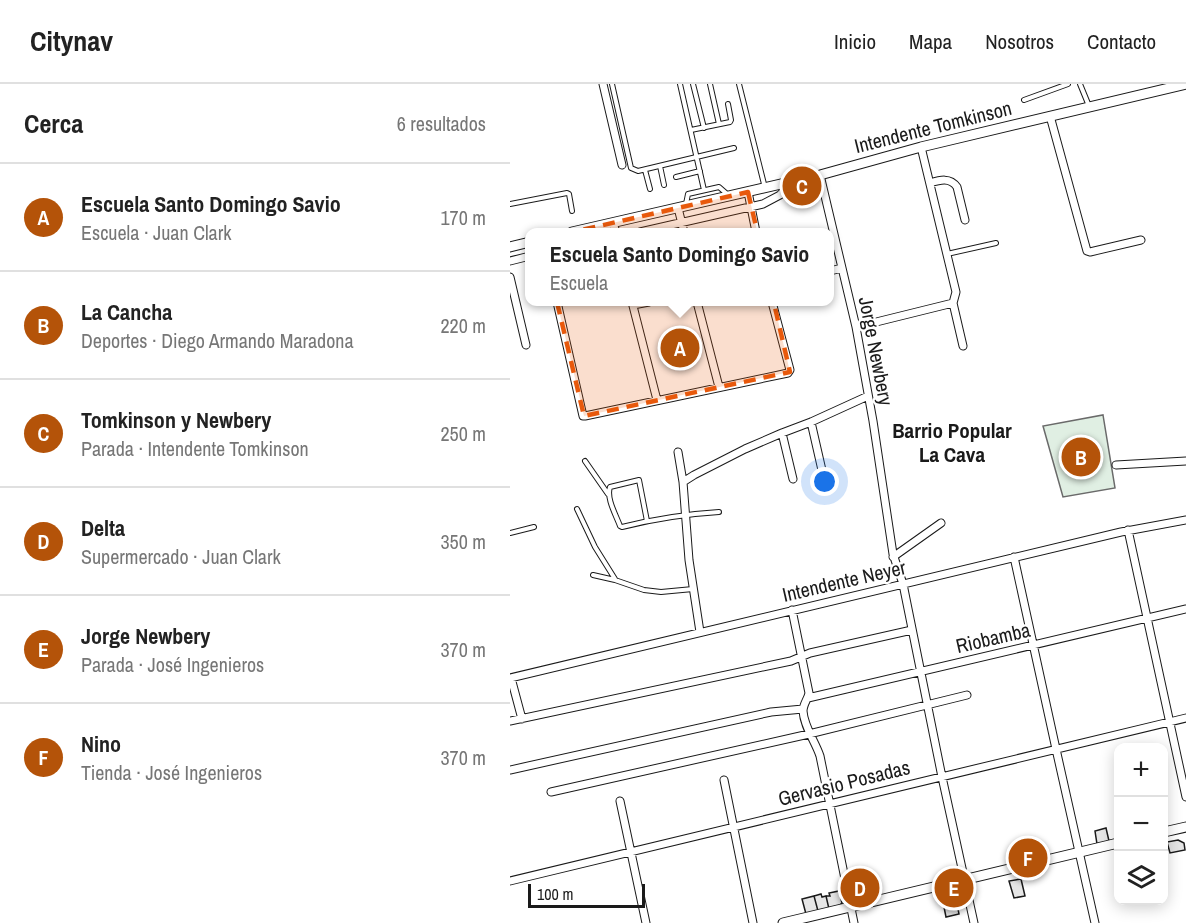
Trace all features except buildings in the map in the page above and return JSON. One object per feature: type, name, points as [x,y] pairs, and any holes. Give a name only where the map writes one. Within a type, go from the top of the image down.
[{"type":"street","points":[[603,84],[622,165]]},
{"type":"street","name":"Intendente Tomkinson","points":[[614,228],[682,207],[1186,84]]},
{"type":"street","points":[[1050,116],[1087,251],[1141,240]]},
{"type":"street","points":[[921,147],[956,292],[953,303],[963,346]]},
{"type":"street","name":"Jorge Newbery","points":[[820,175],[833,228]]},
{"type":"street","points":[[659,228],[763,204],[780,195],[794,180]]},
{"type":"street","points":[[930,183],[944,180],[955,183],[965,220]]},
{"type":"street","points":[[748,192],[755,228]]},
{"type":"street","points":[[682,207],[684,228]]},
{"type":"street","name":"Jorge Newbery","points":[[834,234],[856,327],[893,556],[903,584],[974,923]]},
{"type":"street","points":[[510,247],[525,243]]},
{"type":"street","points":[[510,261],[525,257]]},
{"type":"street","points":[[834,270],[842,268]]},
{"type":"street","points":[[510,277],[526,345]]},
{"type":"street","points":[[856,327],[953,303]]},
{"type":"street","points":[[558,306],[584,416],[789,372],[773,306]]},
{"type":"street","points":[[634,306],[657,400]]},
{"type":"street","points":[[698,306],[720,387]]},
{"type":"street","points":[[684,482],[705,469],[782,433],[868,396]]},
{"type":"street","points":[[811,422],[824,479]]},
{"type":"street","points":[[782,433],[793,479]]},
{"type":"street","points":[[678,452],[684,482],[689,561],[700,632]]},
{"type":"street","points":[[1116,465],[1186,461]]},
{"type":"street","name":"Intendente Neyer","points":[[511,678],[1128,530],[1186,520]]},
{"type":"street","points":[[893,556],[940,523]]},
{"type":"street","points":[[1128,530],[1186,797]]},
{"type":"street","points":[[1014,557],[1095,923]]},
{"type":"street","name":"Riobamba","points":[[808,698],[1186,609]]},
{"type":"street","points":[[792,610],[809,693],[803,709],[809,734],[820,756],[854,923]]},
{"type":"street","points":[[510,722],[791,661],[810,654],[912,630]]},
{"type":"street","points":[[511,678],[522,719]]},
{"type":"street","points":[[551,792],[809,734],[967,695]]},
{"type":"street","points":[[510,770],[771,712],[803,709]]},
{"type":"street","name":"Gervasio Posadas","points":[[510,881],[1186,718]]},
{"type":"street","points":[[724,780],[753,923]]},
{"type":"street","points":[[620,801],[646,923]]},
{"type":"street","points":[[1168,831],[1186,827]]},
{"type":"street","points":[[783,923],[1114,844]]},
{"type":"lane","points":[[612,84],[631,168],[638,171],[645,170],[734,148]]},
{"type":"lane","points":[[680,84],[704,190]]},
{"type":"lane","points":[[693,84],[704,128]]},
{"type":"lane","points":[[710,84],[719,124]]},
{"type":"lane","points":[[739,84],[765,188]]},
{"type":"lane","points":[[1024,100],[1068,84]]},
{"type":"lane","points":[[1080,84],[1089,107]]},
{"type":"lane","points":[[691,130],[731,121],[728,104]]},
{"type":"lane","points":[[660,166],[664,185]]},
{"type":"lane","points":[[645,170],[650,189]]},
{"type":"lane","points":[[676,177],[700,171]]},
{"type":"lane","points":[[682,207],[688,194],[704,190],[719,187],[730,196]]},
{"type":"lane","points":[[510,204],[567,193],[572,211]]},
{"type":"lane","points":[[947,255],[996,243]]},
{"type":"lane","points":[[585,461],[608,495],[620,526],[687,514],[719,512]]},
{"type":"lane","points":[[608,495],[610,487],[639,480],[647,521]]},
{"type":"lane","points":[[578,509],[595,547],[615,579]]},
{"type":"lane","points":[[510,533],[534,527]]},
{"type":"lane","points":[[594,575],[615,579],[644,590],[661,592],[693,590]]},
{"type":"highlighted area","points":[[748,192],[790,372],[584,416],[542,239]]},
{"type":"green space","points":[[1103,415],[1115,488],[1063,497],[1043,426]]},
{"type":"place","name":"Tomkinson y Newbery","points":[[802,186]]},
{"type":"place","name":"Escuela Santo Domingo Savio","points":[[680,348]]},
{"type":"place","name":"La Cancha","points":[[1081,457]]},
{"type":"place","name":"Nino","points":[[1028,858]]},
{"type":"place","name":"Delta","points":[[860,888]]},
{"type":"place","name":"Jorge Newbery","points":[[954,888]]},
{"type":"district","name":"Barrio Popular La Cava","points":[[952,443]]}]
